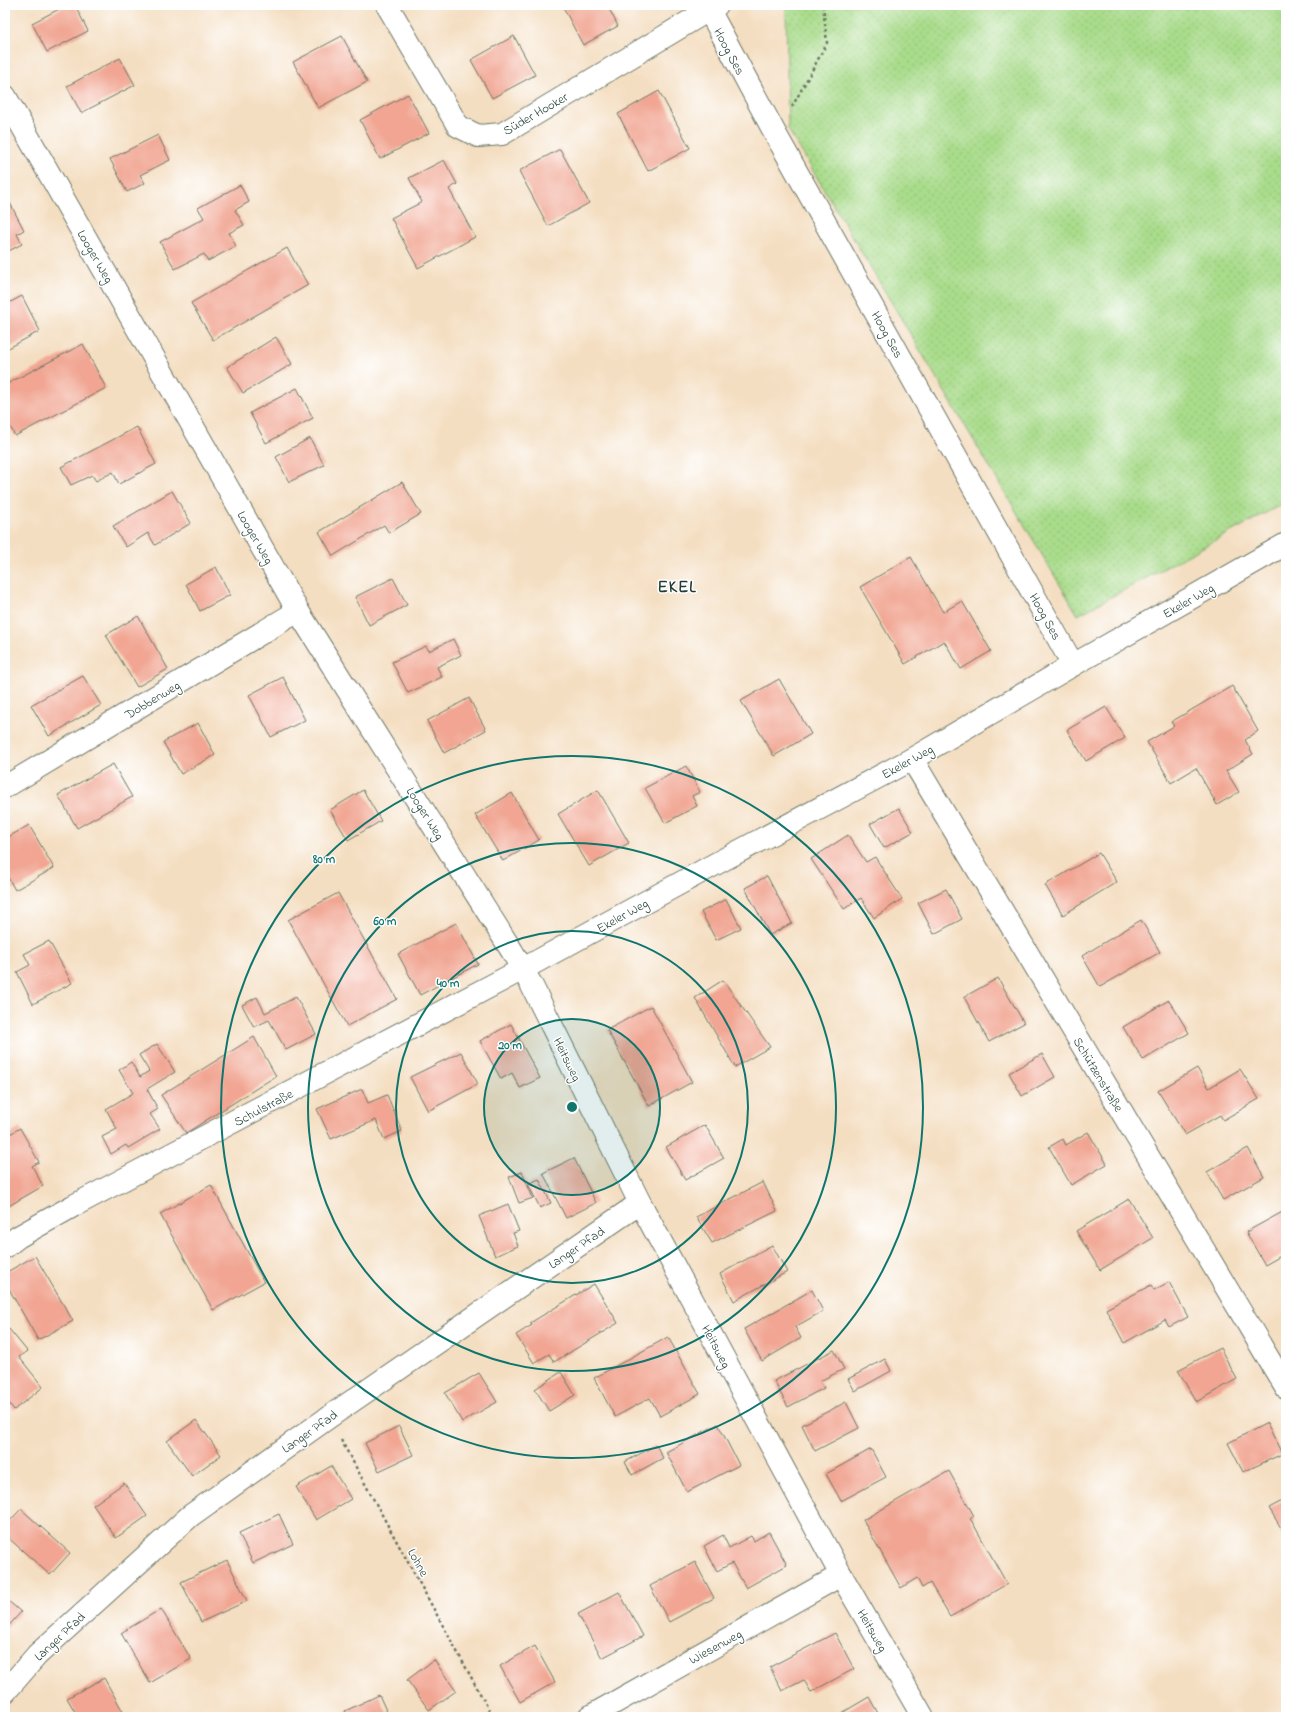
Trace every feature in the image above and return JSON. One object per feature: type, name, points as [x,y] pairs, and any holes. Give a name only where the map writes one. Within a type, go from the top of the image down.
[{"type":"street","name":"Süder Hooker","points":[[387,5],[458,126],[478,136],[502,134],[713,8]]},
{"type":"street","name":"Hoog Ses","points":[[713,8],[776,135],[1073,665]]},
{"type":"street","name":"Looger Weg","points":[[5,96],[298,611],[523,969]]},
{"type":"street","name":"Ekeler Weg","points":[[523,969],[912,759],[1073,665],[1286,544]]},
{"type":"street","name":"Dobbenweg","points":[[5,787],[298,611]]},
{"type":"street","name":"Schützenstraße","points":[[912,759],[1286,1388]]},
{"type":"street","name":"Heitsweg","points":[[523,969],[640,1203],[841,1576],[923,1717]]},
{"type":"street","name":"Schulstraße","points":[[5,1247],[18,1237],[73,1206],[523,969]]},
{"type":"street","name":"Langer Pfad","points":[[5,1692],[37,1655],[190,1516],[329,1417],[640,1203]]},
{"type":"street","name":"Wiesenweg","points":[[589,1717],[841,1576]]},
{"type":"path","points":[[776,135],[827,43],[823,5]]},
{"type":"path","name":"Lohne","points":[[329,1417],[493,1717]]},
{"type":"green space","points":[[786,5],[1286,5],[1286,502],[1078,615],[788,129]]},
{"type":"building","points":[[67,5],[75,5],[88,31],[47,52],[32,23]]},
{"type":"building","points":[[562,5],[607,5],[618,26],[583,45]]},
{"type":"building","points":[[342,36],[367,82],[318,108],[293,62]]},
{"type":"building","points":[[514,36],[535,75],[492,98],[471,60]]},
{"type":"building","points":[[120,58],[135,85],[81,113],[67,86]]},
{"type":"building","points":[[659,91],[690,148],[648,171],[618,114]]},
{"type":"building","points":[[408,94],[429,133],[380,159],[360,120]]},
{"type":"building","points":[[158,135],[170,160],[140,175],[145,183],[127,192],[110,159]]},
{"type":"building","points":[[560,149],[589,203],[548,226],[519,171]]},
{"type":"building","points":[[444,160],[457,184],[449,189],[475,237],[418,268],[391,218],[422,202],[409,178]]},
{"type":"building","points":[[240,185],[249,202],[235,210],[244,225],[229,233],[236,246],[208,261],[204,254],[175,269],[160,242],[204,218],[198,208]]},
{"type":"building","points":[[10,203],[24,230],[17,234],[22,244],[5,253],[5,206]]},
{"type":"building","points":[[287,248],[308,285],[213,340],[191,303]]},
{"type":"building","points":[[22,296],[40,331],[5,350],[5,305]]},
{"type":"building","points":[[276,337],[292,364],[243,393],[227,367]]},
{"type":"building","points":[[83,344],[106,388],[15,436],[5,417],[5,385]]},
{"type":"building","points":[[297,388],[313,418],[266,443],[250,413]]},
{"type":"building","points":[[137,427],[156,464],[119,484],[113,472],[96,481],[92,475],[71,485],[61,467]]},
{"type":"building","points":[[310,438],[324,465],[289,482],[276,457]]},
{"type":"building","points":[[402,482],[421,514],[389,533],[384,525],[333,556],[319,532]]},
{"type":"building","points":[[172,491],[191,523],[155,545],[148,533],[126,547],[113,526]]},
{"type":"building","points":[[911,557],[943,612],[962,601],[991,651],[961,669],[944,641],[905,664],[860,587]]},
{"type":"building","points":[[216,567],[230,595],[200,611],[186,584]]},
{"type":"building","points":[[393,578],[407,605],[369,625],[355,597]]},
{"type":"building","points":[[138,616],[168,669],[137,687],[106,635]]},
{"type":"building","points":[[453,639],[461,655],[437,667],[442,677],[408,693],[392,662],[426,646],[429,651]]},
{"type":"building","points":[[83,676],[101,705],[49,736],[31,705]]},
{"type":"building","points":[[283,677],[305,720],[271,737],[249,695]]},
{"type":"building","points":[[779,679],[811,734],[774,756],[741,701]]},
{"type":"building","points":[[1232,686],[1258,731],[1245,740],[1253,754],[1226,771],[1239,792],[1217,805],[1196,768],[1171,783],[1147,742],[1174,726],[1171,722]]},
{"type":"building","points":[[469,698],[486,730],[444,753],[427,721]]},
{"type":"building","points":[[1106,707],[1125,738],[1086,761],[1067,730]]},
{"type":"building","points":[[198,723],[215,755],[181,774],[163,742]]},
{"type":"building","points":[[113,764],[132,797],[77,828],[58,795]]},
{"type":"building","points":[[686,766],[700,792],[692,796],[697,806],[665,823],[645,788]]},
{"type":"building","points":[[363,790],[381,821],[348,840],[330,810]]},
{"type":"building","points":[[598,790],[629,843],[589,866],[558,814]]},
{"type":"building","points":[[512,793],[539,840],[503,861],[475,815]]},
{"type":"building","points":[[899,808],[913,832],[884,848],[870,824]]},
{"type":"building","points":[[29,825],[54,868],[15,890],[5,872],[5,839]]},
{"type":"building","points":[[848,835],[866,862],[875,857],[902,899],[874,918],[861,898],[844,909],[811,859]]},
{"type":"building","points":[[1099,853],[1117,882],[1063,915],[1045,885]]},
{"type":"building","points":[[767,876],[792,923],[770,935],[745,888]]},
{"type":"building","points":[[946,889],[962,919],[934,934],[918,903]]},
{"type":"building","points":[[338,893],[397,999],[347,1026],[288,920]]},
{"type":"building","points":[[726,899],[741,928],[716,940],[701,912]]},
{"type":"building","points":[[1141,920],[1160,952],[1100,987],[1082,956]]},
{"type":"building","points":[[456,923],[478,964],[420,995],[398,954]]},
{"type":"building","points":[[49,941],[72,983],[33,1004],[17,972],[30,965],[24,954]]},
{"type":"building","points":[[998,978],[1024,1023],[989,1042],[964,997]]},
{"type":"building","points":[[723,980],[770,1047],[735,1067],[695,998]]},
{"type":"building","points":[[257,997],[265,1013],[296,997],[316,1034],[286,1050],[269,1020],[254,1027],[242,1005]]},
{"type":"building","points":[[1169,1000],[1189,1033],[1143,1060],[1123,1027]]},
{"type":"building","points":[[651,1006],[692,1082],[649,1106],[607,1030]]},
{"type":"building","points":[[511,1024],[540,1078],[520,1088],[512,1073],[501,1079],[480,1041]]},
{"type":"building","points":[[254,1037],[276,1076],[186,1133],[161,1095]]},
{"type":"building","points":[[157,1044],[175,1072],[147,1089],[158,1109],[150,1114],[160,1129],[128,1148],[126,1145],[111,1154],[102,1137],[117,1129],[106,1109],[133,1093],[119,1070],[131,1062],[140,1077],[149,1071],[139,1055]]},
{"type":"building","points":[[461,1052],[478,1084],[428,1111],[410,1077]]},
{"type":"building","points":[[1042,1054],[1055,1077],[1022,1096],[1009,1073]]},
{"type":"building","points":[[1197,1068],[1209,1088],[1240,1069],[1259,1099],[1223,1120],[1220,1115],[1185,1135],[1158,1091]]},
{"type":"building","points":[[362,1089],[368,1103],[387,1095],[402,1131],[384,1139],[376,1120],[331,1139],[317,1109]]},
{"type":"building","points":[[705,1125],[724,1158],[685,1180],[666,1147]]},
{"type":"building","points":[[20,1128],[39,1162],[32,1166],[43,1186],[5,1208],[5,1137]]},
{"type":"building","points":[[1088,1132],[1107,1164],[1071,1185],[1049,1147],[1063,1139],[1066,1145]]},
{"type":"building","points":[[1248,1148],[1264,1177],[1223,1200],[1207,1172]]},
{"type":"building","points":[[574,1158],[596,1203],[566,1218],[543,1173]]},
{"type":"building","points":[[522,1172],[533,1198],[519,1203],[509,1177]]},
{"type":"building","points":[[539,1179],[551,1203],[540,1208],[528,1184]]},
{"type":"building","points":[[763,1182],[777,1211],[712,1243],[696,1217]]},
{"type":"building","points":[[211,1185],[264,1282],[213,1310],[160,1214]]},
{"type":"building","points":[[1129,1199],[1153,1238],[1100,1270],[1076,1231]]},
{"type":"building","points":[[508,1204],[519,1231],[513,1233],[518,1246],[495,1256],[479,1216]]},
{"type":"building","points":[[1286,1210],[1286,1253],[1265,1265],[1246,1232]]},
{"type":"building","points":[[772,1245],[787,1272],[734,1301],[720,1274]]},
{"type":"building","points":[[35,1256],[73,1321],[38,1340],[5,1282],[5,1273]]},
{"type":"building","points":[[1169,1282],[1188,1317],[1169,1327],[1165,1320],[1124,1343],[1106,1309],[1151,1285],[1154,1290]]},
{"type":"building","points":[[594,1284],[618,1323],[554,1362],[549,1354],[534,1363],[516,1335],[532,1325],[530,1323]]},
{"type":"building","points":[[812,1290],[823,1311],[795,1327],[801,1338],[762,1361],[744,1329]]},
{"type":"building","points":[[9,1329],[27,1351],[19,1357],[43,1387],[14,1410],[5,1398],[5,1332]]},
{"type":"building","points":[[668,1337],[700,1394],[660,1416],[650,1398],[615,1417],[594,1378]]},
{"type":"building","points":[[1220,1348],[1237,1379],[1196,1402],[1178,1370]]},
{"type":"building","points":[[834,1350],[844,1369],[820,1381],[824,1388],[788,1407],[774,1381]]},
{"type":"building","points":[[885,1359],[891,1371],[855,1391],[848,1379]]},
{"type":"building","points":[[561,1372],[575,1395],[549,1411],[535,1389]]},
{"type":"building","points":[[479,1373],[497,1402],[462,1422],[445,1393]]},
{"type":"building","points":[[846,1402],[859,1428],[815,1451],[802,1425]]},
{"type":"building","points":[[196,1420],[221,1455],[192,1476],[167,1441]]},
{"type":"building","points":[[1267,1423],[1282,1454],[1243,1472],[1228,1443]]},
{"type":"building","points":[[718,1424],[739,1465],[687,1492],[666,1452]]},
{"type":"building","points":[[399,1426],[413,1455],[379,1471],[365,1443]]},
{"type":"building","points":[[656,1445],[663,1458],[632,1475],[625,1462]]},
{"type":"building","points":[[871,1449],[886,1477],[841,1501],[826,1474]]},
{"type":"building","points":[[331,1466],[351,1499],[316,1520],[296,1487]]},
{"type":"building","points":[[949,1471],[974,1516],[970,1518],[1007,1584],[950,1617],[930,1583],[922,1588],[917,1578],[901,1588],[863,1520]]},
{"type":"building","points":[[124,1483],[147,1516],[116,1538],[93,1505]]},
{"type":"building","points":[[1286,1499],[1286,1532],[1284,1533],[1269,1508]]},
{"type":"building","points":[[21,1509],[70,1553],[50,1575],[5,1535],[5,1526]]},
{"type":"building","points":[[279,1514],[293,1544],[253,1563],[239,1533]]},
{"type":"building","points":[[769,1532],[787,1565],[746,1588],[732,1563],[717,1571],[704,1546],[723,1535],[729,1548],[751,1536],[754,1541]]},
{"type":"building","points":[[227,1560],[247,1601],[201,1622],[181,1582]]},
{"type":"building","points":[[695,1562],[714,1598],[669,1622],[650,1586]]},
{"type":"building","points":[[619,1592],[643,1636],[602,1658],[578,1614]]},
{"type":"building","points":[[5,1598],[21,1612],[5,1630]]},
{"type":"building","points":[[161,1609],[191,1659],[150,1683],[121,1633]]},
{"type":"building","points":[[835,1633],[854,1669],[811,1692],[804,1680],[782,1691],[770,1667]]},
{"type":"building","points":[[535,1646],[555,1682],[520,1702],[500,1666]]},
{"type":"building","points":[[434,1660],[456,1691],[429,1710],[407,1680]]},
{"type":"building","points":[[104,1678],[126,1717],[78,1717],[67,1698]]},
{"type":"building","points":[[379,1695],[389,1717],[348,1717],[345,1711]]},
{"type":"building","points":[[869,1697],[880,1717],[835,1717]]},
{"type":"district","name":"EKEL","points":[[677,586]]}]
